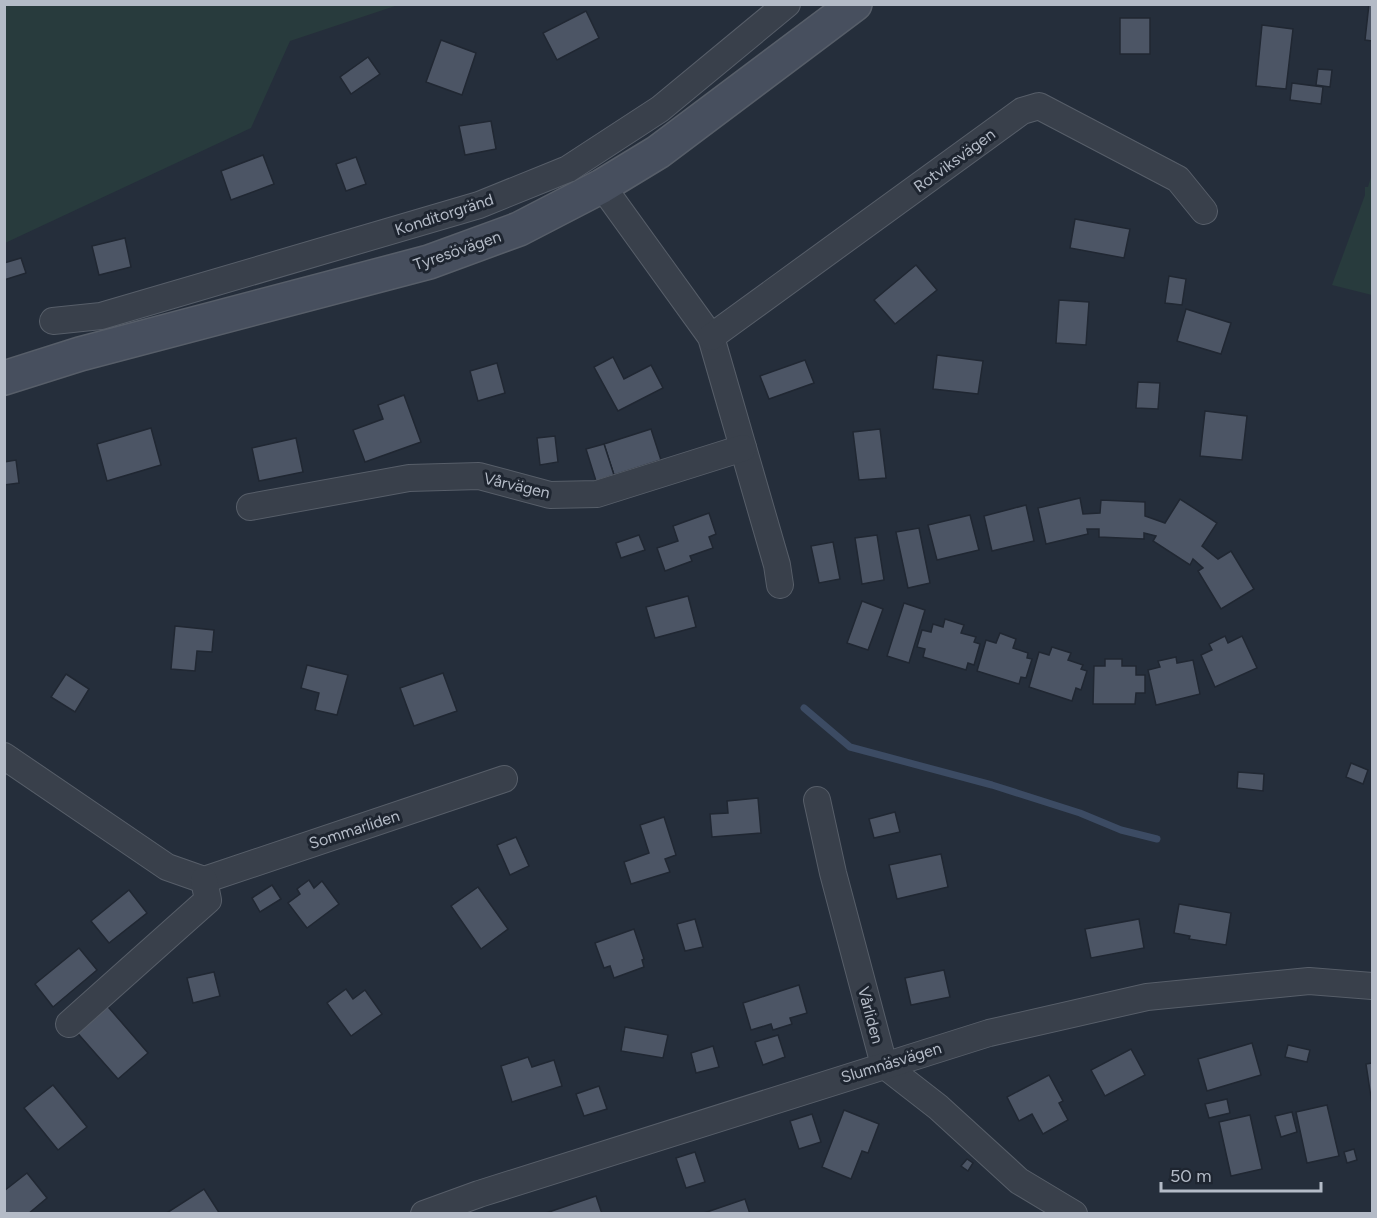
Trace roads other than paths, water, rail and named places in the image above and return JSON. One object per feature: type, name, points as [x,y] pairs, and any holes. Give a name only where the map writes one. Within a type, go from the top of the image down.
[{"type":"main road","name":"Tyresövägen","points":[[4,378],[80,354],[429,262],[519,229],[602,186],[658,152],[855,4]]},
{"type":"street","name":"Konditorgränd","points":[[53,321],[101,316],[479,205],[568,169],[660,109],[787,4]]},
{"type":"street","name":"Rotviksvägen","points":[[711,337],[1022,111],[1039,106],[1178,179],[1204,211]]},
{"type":"street","points":[[602,186],[711,337],[777,565],[780,585]]},
{"type":"street","name":"Vårvägen","points":[[250,507],[409,478],[478,476],[550,495],[597,494],[743,448]]},
{"type":"street","points":[[4,756],[167,867],[204,880],[208,900],[69,1024]]},
{"type":"street","name":"Sommarliden","points":[[204,880],[504,779]]},
{"type":"street","name":"Vårliden","points":[[817,800],[833,873],[884,1065],[938,1107],[1019,1181],[1074,1214]]},
{"type":"street","name":"Slumnäsvägen","points":[[424,1214],[479,1194],[988,1033],[1147,997],[1309,981],[1372,986]]},
{"type":"waterway","points":[[804,708],[850,747],[992,785],[1080,813],[1121,830],[1157,839]]}]
